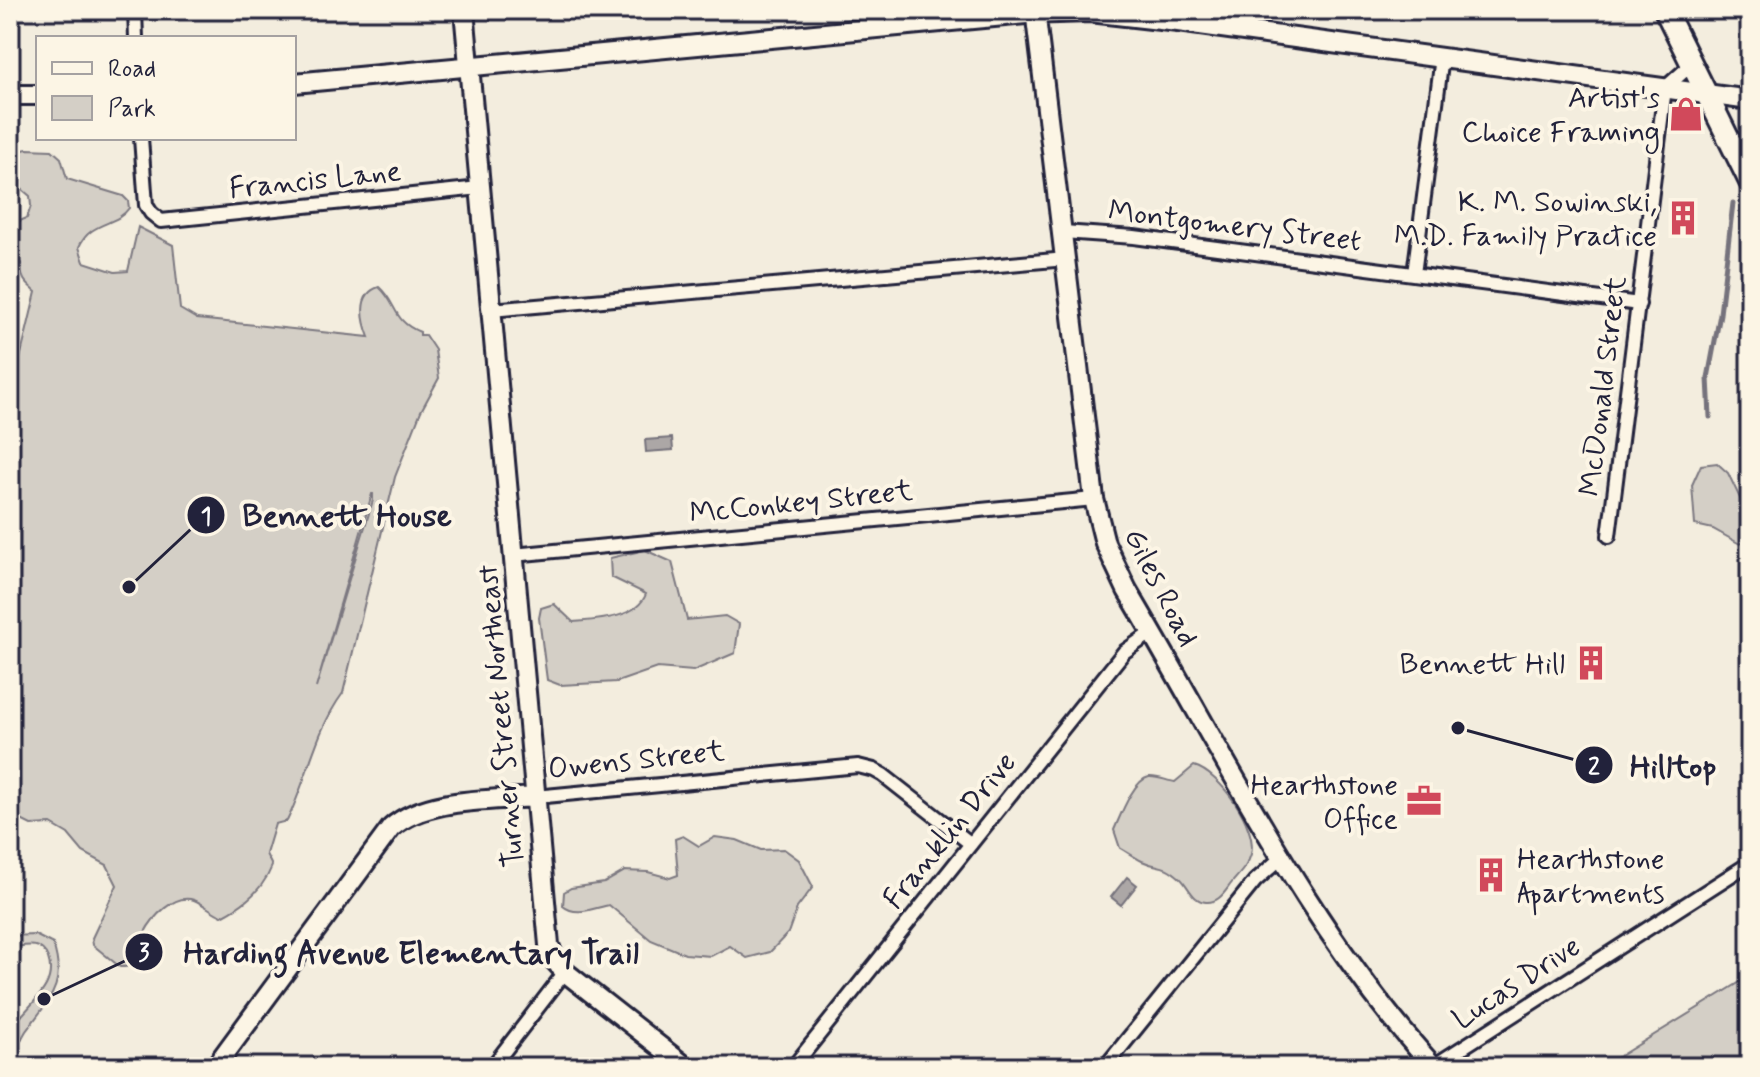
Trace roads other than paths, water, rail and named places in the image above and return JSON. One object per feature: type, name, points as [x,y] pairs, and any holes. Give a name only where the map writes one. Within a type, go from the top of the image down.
[{"type":"main road","points":[[1665,10],[1750,182]]},
{"type":"street","points":[[135,10],[136,36]]},
{"type":"street","name":"Turner Street Northeast","points":[[464,10],[549,945],[555,961],[565,972],[686,1067]]},
{"type":"street","points":[[296,83],[1035,12],[1090,12],[1750,100]]},
{"type":"street","name":"Giles Road","points":[[1035,12],[1094,499],[1114,566],[1282,857],[1354,971],[1433,1067]]},
{"type":"street","points":[[1414,274],[1442,57]]},
{"type":"street","points":[[1665,88],[1692,64]]},
{"type":"street","name":"McDonald Street","points":[[1609,536],[1665,88]]},
{"type":"street","points":[[10,95],[36,95]]},
{"type":"street","name":"Francis Lane","points":[[141,140],[146,205],[156,218],[165,221],[480,188]]},
{"type":"street","name":"Montgomery Street","points":[[1063,232],[1134,237],[1639,304]]},
{"type":"street","points":[[491,310],[1066,259]]},
{"type":"street","name":"McConkey Street","points":[[513,555],[1094,499]]},
{"type":"street","name":"Franklin Drive","points":[[793,1067],[1124,652],[1152,632]]},
{"type":"street","name":"Owens Street","points":[[215,1067],[391,828],[402,818],[419,810],[441,805],[858,766],[883,775],[971,844]]},
{"type":"street","points":[[1105,1067],[1255,881],[1282,857]]},
{"type":"street","name":"Lucas Drive","points":[[1433,1067],[1750,863]]},
{"type":"street","points":[[492,1067],[565,972]]},
{"type":"waterway","points":[[1710,417],[1708,378],[1720,314],[1733,203]]},
{"type":"place","name":"Artist's Choice Framing","points":[[1686,114]]},
{"type":"place","name":"K. M. Sowinski, M.D. Family Practice","points":[[1683,218]]},
{"type":"place","name":"Bennett House","points":[[129,587]]},
{"type":"place","name":"Bennett Hill","points":[[1591,663]]},
{"type":"place","name":"Hilltop","points":[[1458,728]]},
{"type":"place","name":"Hearthstone Office","points":[[1424,801]]},
{"type":"place","name":"Hearthstone Apartments","points":[[1491,875]]},
{"type":"place","name":"Harding Avenue Elementary Trail","points":[[44,999]]}]
